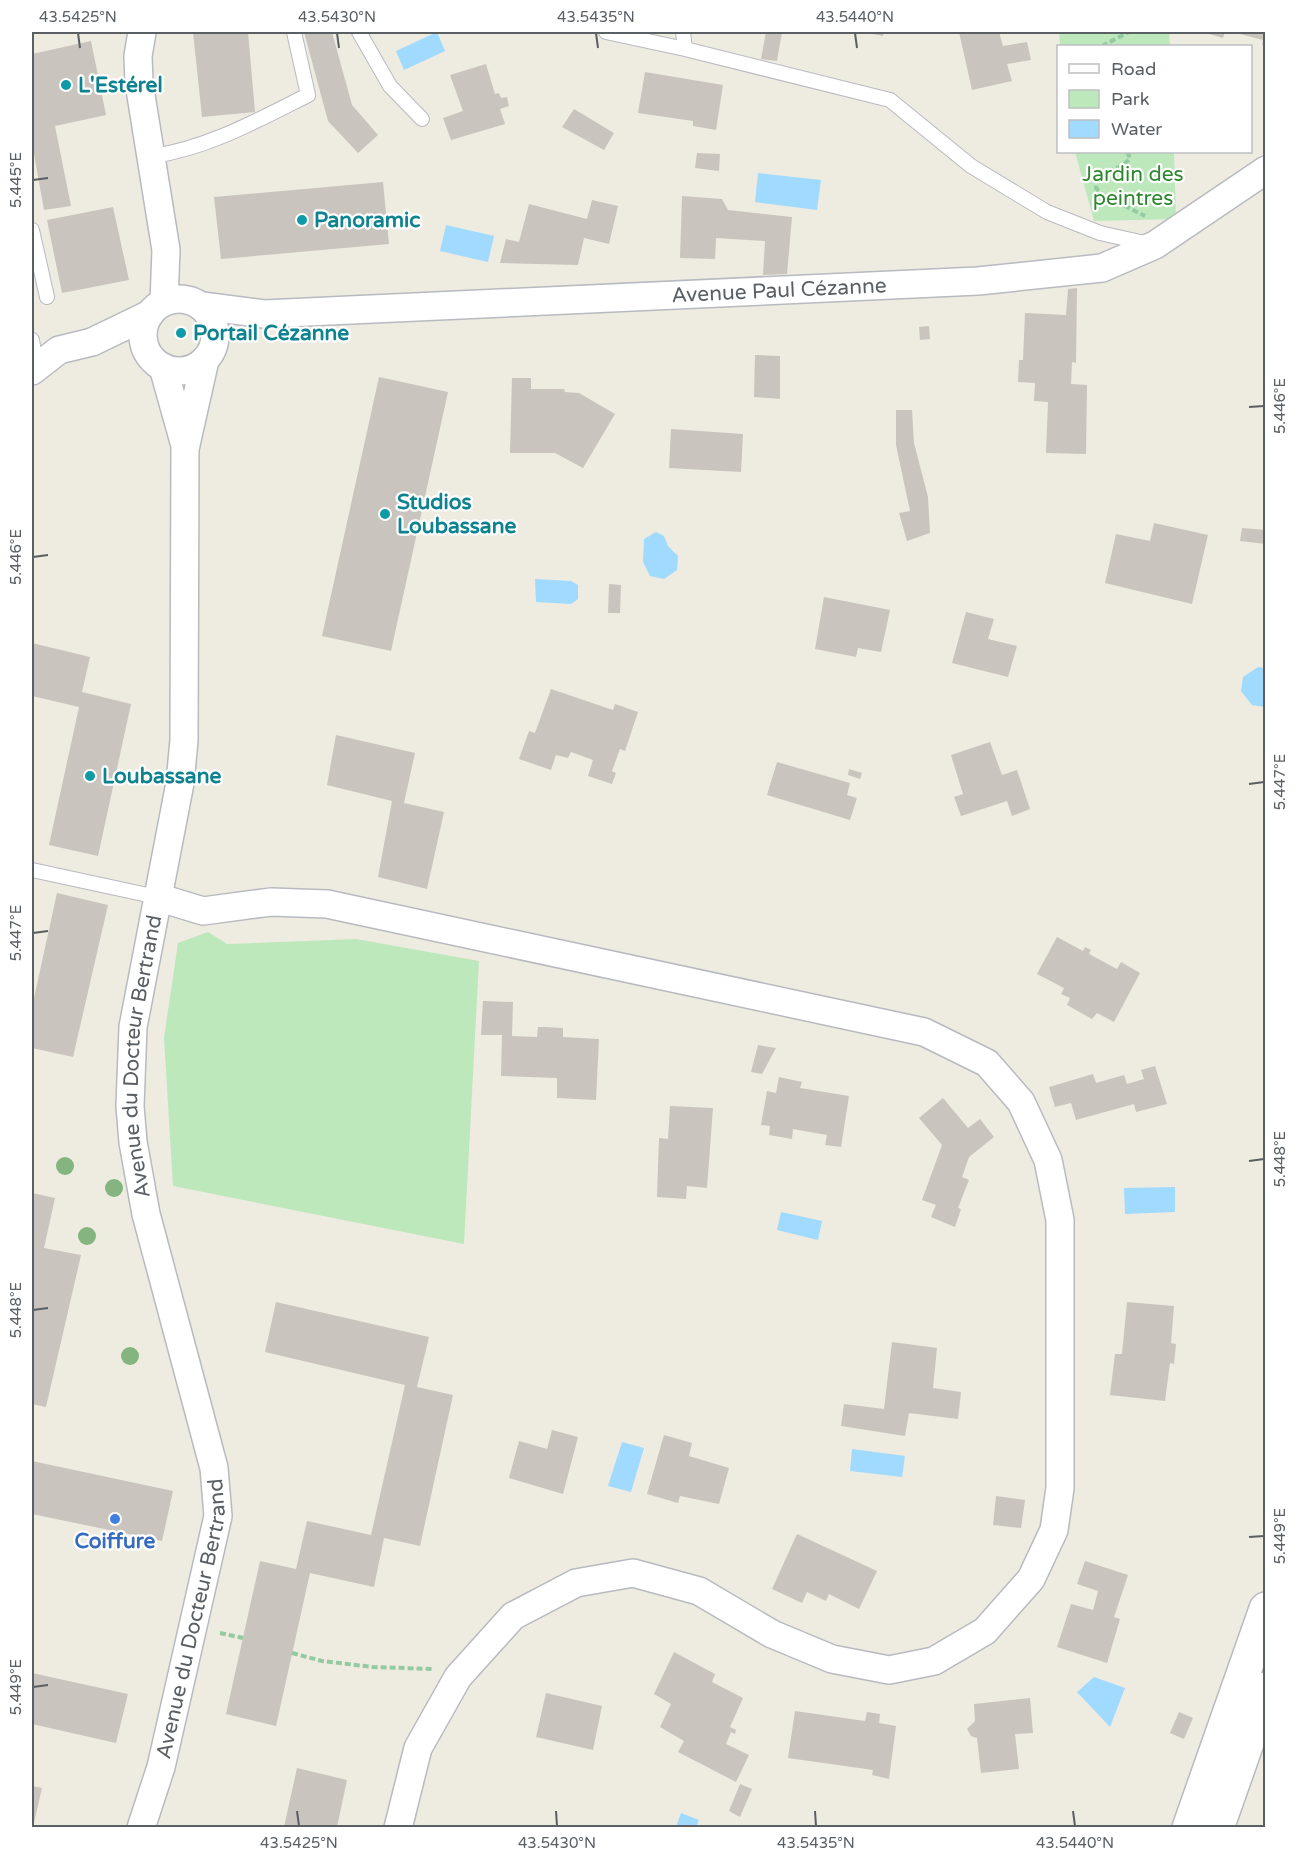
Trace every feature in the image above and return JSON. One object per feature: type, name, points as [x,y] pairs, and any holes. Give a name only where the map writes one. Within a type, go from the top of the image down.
[{"type":"street","points":[[142,32],[138,56],[139,83],[153,156],[176,305]]},
{"type":"street","name":"Avenue Paul Cézanne","points":[[176,305],[264,314],[978,280],[1102,268],[1154,232],[1266,170]]},
{"type":"street","points":[[34,370],[59,350],[92,342],[176,305]]},
{"type":"street","points":[[92,342],[185,370],[209,354],[214,325],[176,305]]},
{"type":"street","points":[[156,360],[143,334],[176,305]]},
{"type":"street","name":"Avenue Paul Cézanne","points":[[209,354],[241,325],[264,314]]},
{"type":"street","name":"Avenue du Docteur Bertrand","points":[[141,1827],[161,1767],[218,1516],[214,1468],[146,1214],[133,1142],[130,1106],[133,1027],[180,783],[184,740],[185,449],[209,354]]},
{"type":"street","name":"Avenue du Docteur Bertrand","points":[[156,360],[185,449]]},
{"type":"street","points":[[158,897],[203,911],[271,902],[327,904],[924,1032],[987,1063],[1021,1102],[1048,1160],[1060,1220],[1060,1488],[1054,1530],[1031,1579],[984,1631],[934,1661],[889,1670],[832,1659],[771,1634],[699,1591],[633,1574],[576,1583],[513,1616],[458,1677],[418,1748],[398,1827]]},
{"type":"street","points":[[1189,1827],[1266,1609]]},
{"type":"street","points":[[1217,1827],[1266,1689]]},
{"type":"lane","points":[[153,156],[174,153],[237,130],[308,95],[294,32]]},
{"type":"lane","points":[[359,32],[390,86],[422,119]]},
{"type":"lane","points":[[606,32],[685,49],[890,100],[971,166],[1047,212],[1100,233],[1154,232]]},
{"type":"lane","points":[[683,32],[685,49]]},
{"type":"lane","points":[[32,230],[46,297]]},
{"type":"lane","points":[[32,340],[34,370]]},
{"type":"lane","points":[[32,870],[158,897]]},
{"type":"path","points":[[1104,45],[1129,32]]},
{"type":"path","points":[[1128,153],[1130,158],[1126,163],[1103,172],[1096,179],[1096,188],[1154,232]]},
{"type":"path","points":[[217,1632],[243,1638]]},
{"type":"path","points":[[292,1653],[322,1661],[373,1667],[427,1667],[458,1677]]},
{"type":"green space","points":[[1059,32],[1169,32],[1170,45],[1060,45]]},
{"type":"green space","name":"Jardin des peintres","points":[[1075,153],[1174,153],[1176,219],[1094,221]]},
{"type":"green space","points":[[208,932],[227,944],[356,939],[479,961],[464,1244],[173,1186],[164,1038],[178,943]]},
{"type":"water","points":[[437,32],[445,51],[404,70],[396,51]]},
{"type":"water","points":[[758,173],[821,180],[817,210],[755,202]]},
{"type":"water","points":[[446,225],[494,236],[488,262],[440,251]]},
{"type":"water","points":[[656,532],[664,536],[668,546],[678,556],[677,570],[664,579],[650,576],[643,562],[644,539]]},
{"type":"water","points":[[535,579],[571,581],[578,585],[578,599],[571,604],[536,602]]},
{"type":"water","points":[[1258,667],[1265,668],[1265,707],[1252,705],[1241,691],[1243,677]]},
{"type":"water","points":[[1175,1187],[1175,1212],[1125,1214],[1124,1188]]},
{"type":"water","points":[[781,1212],[822,1221],[818,1240],[777,1230]]},
{"type":"water","points":[[622,1442],[644,1448],[631,1492],[608,1486]]},
{"type":"water","points":[[852,1449],[905,1456],[902,1477],[850,1471]]},
{"type":"water","points":[[1094,1677],[1125,1688],[1110,1727],[1077,1692]]},
{"type":"water","points":[[681,1813],[699,1820],[696,1827],[676,1827]]},
{"type":"building","points":[[193,32],[248,32],[255,112],[202,117]]},
{"type":"building","points":[[304,32],[332,32],[352,105],[378,135],[358,153],[328,121]]},
{"type":"building","points":[[766,32],[782,32],[777,61],[761,59]]},
{"type":"building","points":[[862,32],[884,32],[883,36]]},
{"type":"building","points":[[959,32],[999,32],[1003,46],[1027,42],[1031,60],[1007,64],[1012,81],[972,90]]},
{"type":"building","points":[[1202,32],[1225,32],[1223,38]]},
{"type":"building","points":[[1232,32],[1266,32],[1266,47],[1262,45],[1263,40]]},
{"type":"building","name":"L'Estérel","points":[[91,41],[106,115],[55,126],[71,206],[44,210],[32,143],[32,54]]},
{"type":"building","points":[[486,64],[495,94],[499,93],[501,98],[507,97],[509,106],[500,109],[505,124],[451,140],[443,118],[463,111],[450,75]]},
{"type":"building","points":[[645,72],[723,85],[716,130],[693,126],[693,121],[638,113]]},
{"type":"building","points":[[574,109],[614,133],[604,150],[562,127]]},
{"type":"building","points":[[697,153],[720,154],[719,171],[695,168]]},
{"type":"building","name":"Panoramic","points":[[383,182],[389,244],[221,259],[214,197]]},
{"type":"building","points":[[682,196],[722,199],[728,210],[792,217],[787,274],[763,275],[765,241],[716,238],[715,259],[680,258]]},
{"type":"building","points":[[592,200],[618,206],[609,244],[584,238],[578,265],[500,263],[506,239],[519,242],[529,204],[587,219]]},
{"type":"building","points":[[113,207],[129,280],[62,293],[47,220]]},
{"type":"building","points":[[1077,288],[1076,363],[1072,362],[1071,384],[1087,385],[1086,454],[1046,453],[1048,402],[1034,401],[1035,383],[1018,382],[1019,360],[1023,360],[1025,313],[1066,315],[1068,289]]},
{"type":"building","points":[[929,326],[930,339],[920,340],[919,327]]},
{"type":"building","points":[[755,355],[780,356],[780,399],[754,397]]},
{"type":"building","name":"Studios Loubassane","points":[[379,377],[448,392],[391,651],[322,636]]},
{"type":"building","points":[[512,378],[531,378],[531,389],[564,389],[565,392],[579,393],[615,414],[583,468],[555,453],[510,453]]},
{"type":"building","points":[[896,410],[912,410],[914,443],[928,497],[930,533],[907,541],[899,513],[910,511],[896,445]]},
{"type":"building","points":[[671,429],[743,434],[741,472],[669,468]]},
{"type":"building","points":[[1154,523],[1208,535],[1192,604],[1105,583],[1116,534],[1150,541]]},
{"type":"building","points":[[1242,528],[1266,530],[1266,544],[1240,541]]},
{"type":"building","points":[[609,584],[621,585],[620,613],[608,613]]},
{"type":"building","points":[[824,597],[890,610],[881,652],[858,648],[856,657],[815,649]]},
{"type":"building","points":[[966,612],[994,619],[988,639],[1017,646],[1008,677],[952,663]]},
{"type":"building","name":"Loubassane","points":[[32,643],[90,657],[82,692],[131,704],[98,856],[49,845],[79,707],[32,696]]},
{"type":"building","points":[[551,689],[613,710],[615,704],[638,712],[625,751],[620,749],[612,771],[616,773],[612,784],[588,776],[593,760],[571,752],[568,758],[556,755],[551,770],[519,759],[529,731],[535,733]]},
{"type":"building","points":[[336,735],[415,753],[404,803],[444,812],[427,889],[378,877],[392,801],[327,785]]},
{"type":"building","points":[[990,742],[1002,775],[1017,770],[1030,809],[1012,816],[1007,801],[961,816],[954,797],[963,794],[951,755]]},
{"type":"building","points":[[777,762],[850,783],[847,795],[857,798],[850,820],[767,795]]},
{"type":"building","points":[[849,769],[862,773],[860,779],[848,775]]},
{"type":"building","points":[[57,893],[108,905],[73,1057],[32,1048],[32,1007]]},
{"type":"building","points":[[1057,937],[1083,951],[1085,947],[1091,950],[1089,954],[1117,969],[1121,962],[1140,973],[1114,1022],[1097,1013],[1092,1019],[1067,1005],[1070,998],[1061,994],[1064,988],[1037,974]]},
{"type":"building","points":[[483,1001],[513,1002],[512,1036],[537,1037],[538,1027],[545,1027],[563,1028],[563,1037],[599,1039],[596,1100],[557,1098],[557,1078],[501,1076],[502,1035],[481,1035]]},
{"type":"building","points":[[758,1045],[776,1048],[762,1074],[751,1072]]},
{"type":"building","points":[[1155,1066],[1167,1104],[1136,1112],[1134,1104],[1076,1120],[1071,1103],[1055,1107],[1049,1087],[1093,1074],[1096,1083],[1124,1075],[1127,1084],[1144,1079],[1141,1070]]},
{"type":"building","points":[[779,1077],[802,1082],[800,1088],[849,1096],[841,1147],[825,1145],[827,1135],[793,1129],[792,1139],[769,1135],[770,1126],[761,1125],[767,1091],[776,1093]]},
{"type":"building","points":[[943,1098],[968,1128],[980,1119],[994,1137],[969,1157],[962,1177],[969,1180],[958,1208],[961,1209],[955,1227],[931,1217],[936,1205],[922,1200],[942,1145],[919,1118]]},
{"type":"building","points":[[670,1106],[713,1108],[707,1188],[687,1186],[686,1199],[657,1197],[659,1138],[668,1139]]},
{"type":"building","points":[[32,1193],[55,1198],[44,1248],[81,1255],[46,1407],[32,1404]]},
{"type":"building","points":[[276,1302],[429,1337],[417,1387],[453,1395],[420,1546],[384,1538],[374,1587],[310,1573],[276,1726],[226,1714],[260,1561],[296,1569],[307,1521],[371,1535],[405,1385],[265,1352]]},
{"type":"building","points":[[1127,1302],[1174,1306],[1171,1343],[1176,1344],[1174,1364],[1170,1363],[1165,1401],[1110,1395],[1115,1354],[1122,1354]]},
{"type":"building","points":[[892,1342],[937,1348],[933,1388],[961,1392],[958,1419],[909,1413],[905,1436],[841,1426],[844,1404],[884,1409]]},
{"type":"building","points":[[552,1430],[578,1437],[563,1494],[509,1478],[519,1441],[547,1449]]},
{"type":"building","points":[[664,1435],[692,1443],[689,1456],[729,1468],[719,1504],[680,1496],[678,1503],[647,1494]]},
{"type":"building","points":[[32,1461],[173,1491],[162,1541],[32,1514]]},
{"type":"building","points":[[996,1496],[1025,1500],[1021,1528],[993,1525]]},
{"type":"building","points":[[797,1534],[877,1571],[859,1609],[829,1594],[826,1601],[807,1592],[802,1603],[772,1589]]},
{"type":"building","points":[[1085,1561],[1128,1575],[1114,1617],[1120,1619],[1107,1663],[1057,1647],[1071,1604],[1093,1610],[1098,1591],[1077,1584]]},
{"type":"building","points":[[674,1652],[715,1674],[712,1682],[743,1698],[730,1727],[736,1730],[735,1734],[731,1732],[726,1744],[749,1755],[736,1782],[678,1752],[684,1741],[660,1727],[671,1704],[654,1694]]},
{"type":"building","points":[[32,1673],[128,1694],[116,1743],[32,1724]]},
{"type":"building","points":[[546,1693],[602,1706],[593,1750],[536,1737]]},
{"type":"building","points":[[1030,1698],[1033,1733],[1015,1734],[1019,1769],[981,1773],[977,1738],[971,1736],[967,1729],[975,1721],[974,1704]]},
{"type":"building","points":[[795,1711],[865,1721],[867,1712],[880,1714],[879,1723],[896,1726],[889,1779],[872,1775],[873,1770],[788,1758]]},
{"type":"building","points":[[1179,1712],[1193,1718],[1184,1739],[1170,1733]]},
{"type":"building","points":[[297,1768],[347,1780],[337,1827],[284,1827]]},
{"type":"building","points":[[740,1784],[752,1789],[740,1817],[729,1811]]},
{"type":"building","points":[[32,1786],[42,1788],[33,1827],[32,1827]]},
{"type":"place","name":"L'Estérel","points":[[66,85]]},
{"type":"place","name":"Panoramic","points":[[302,220]]},
{"type":"place","name":"Portail Cézanne","points":[[181,333]]},
{"type":"place","name":"Studios Loubassane","points":[[385,514]]},
{"type":"place","name":"Loubassane","points":[[90,776]]},
{"type":"place","name":"Coiffure","points":[[115,1519]]}]
